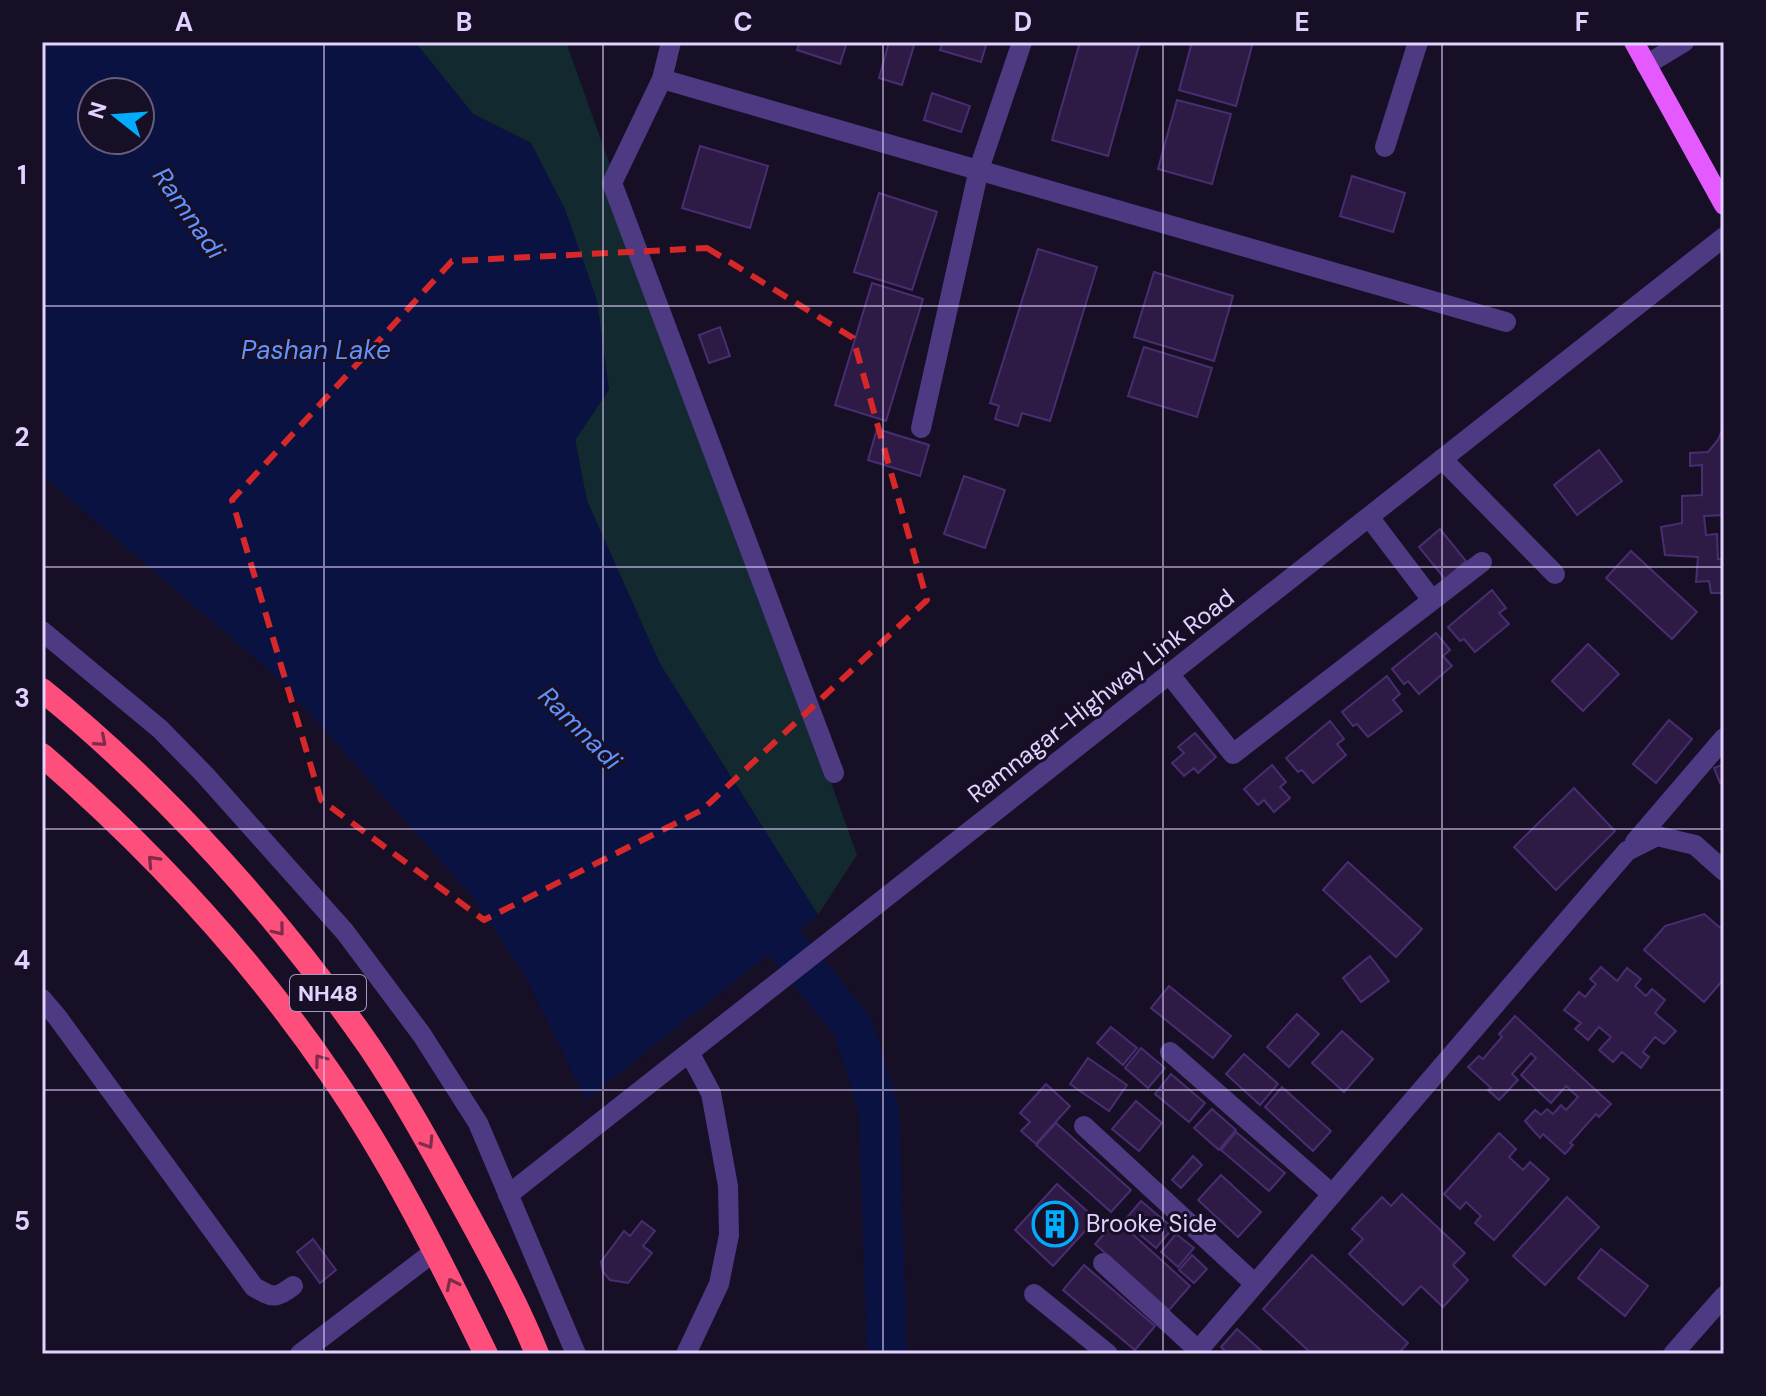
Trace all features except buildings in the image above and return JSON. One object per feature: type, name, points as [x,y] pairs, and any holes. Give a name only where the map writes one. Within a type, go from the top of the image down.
[{"type":"highway","name":"NH48","points":[[42,690],[128,764],[172,808],[276,925],[369,1047],[436,1155],[537,1354]]},
{"type":"highway","name":"NH48","points":[[42,755],[94,800],[241,955],[330,1073],[396,1179],[486,1354]]},
{"type":"main road","points":[[1634,42],[1724,205]]},
{"type":"street","points":[[671,42],[662,79],[612,183],[834,773]]},
{"type":"street","points":[[921,428],[979,169],[1022,42]]},
{"type":"street","points":[[1385,147],[1418,42]]},
{"type":"street","points":[[1646,65],[1684,42]]},
{"type":"street","points":[[662,79],[1506,322]]},
{"type":"street","name":"Ramnagar-Highway Link Road","points":[[508,1195],[1724,237]]},
{"type":"street","points":[[1442,459],[1555,574]]},
{"type":"street","points":[[1369,517],[1432,600]]},
{"type":"street","points":[[1170,675],[1233,754],[1482,562]]},
{"type":"street","points":[[42,631],[160,729],[205,775],[345,932],[422,1035],[478,1123],[576,1354]]},
{"type":"street","points":[[1103,1263],[1196,1352],[1724,738]]},
{"type":"street","points":[[1627,851],[1657,836],[1695,845],[1724,871]]},
{"type":"street","points":[[42,999],[254,1287],[271,1297],[293,1286]]},
{"type":"street","points":[[1170,1052],[1332,1194]]},
{"type":"street","points":[[686,1354],[719,1284],[729,1235],[728,1186],[711,1093],[690,1054]]},
{"type":"street","points":[[1084,1126],[1255,1284]]},
{"type":"street","points":[[300,1354],[435,1251]]},
{"type":"street","points":[[1034,1294],[1108,1354]]},
{"type":"street","points":[[1673,1354],[1724,1296]]},
{"type":"highlighted area","points":[[707,248],[853,338],[927,600],[702,810],[484,920],[321,800],[232,500],[452,261]]},
{"type":"green space","points":[[415,42],[566,42],[857,855],[818,915],[660,664],[587,501],[575,440],[609,389],[531,143],[473,114]]},
{"type":"water","name":"Pashan Lake","points":[[42,42],[415,42],[473,114],[531,143],[565,209],[597,300],[609,390],[575,440],[587,501],[660,664],[818,915],[586,1100],[525,976],[471,895],[280,680],[42,475]]},
{"type":"waterway","name":"Ramnadi","points":[[749,899],[853,1027],[879,1110],[887,1354]]},
{"type":"place","name":"Brooke Side","points":[[1055,1224]]}]
